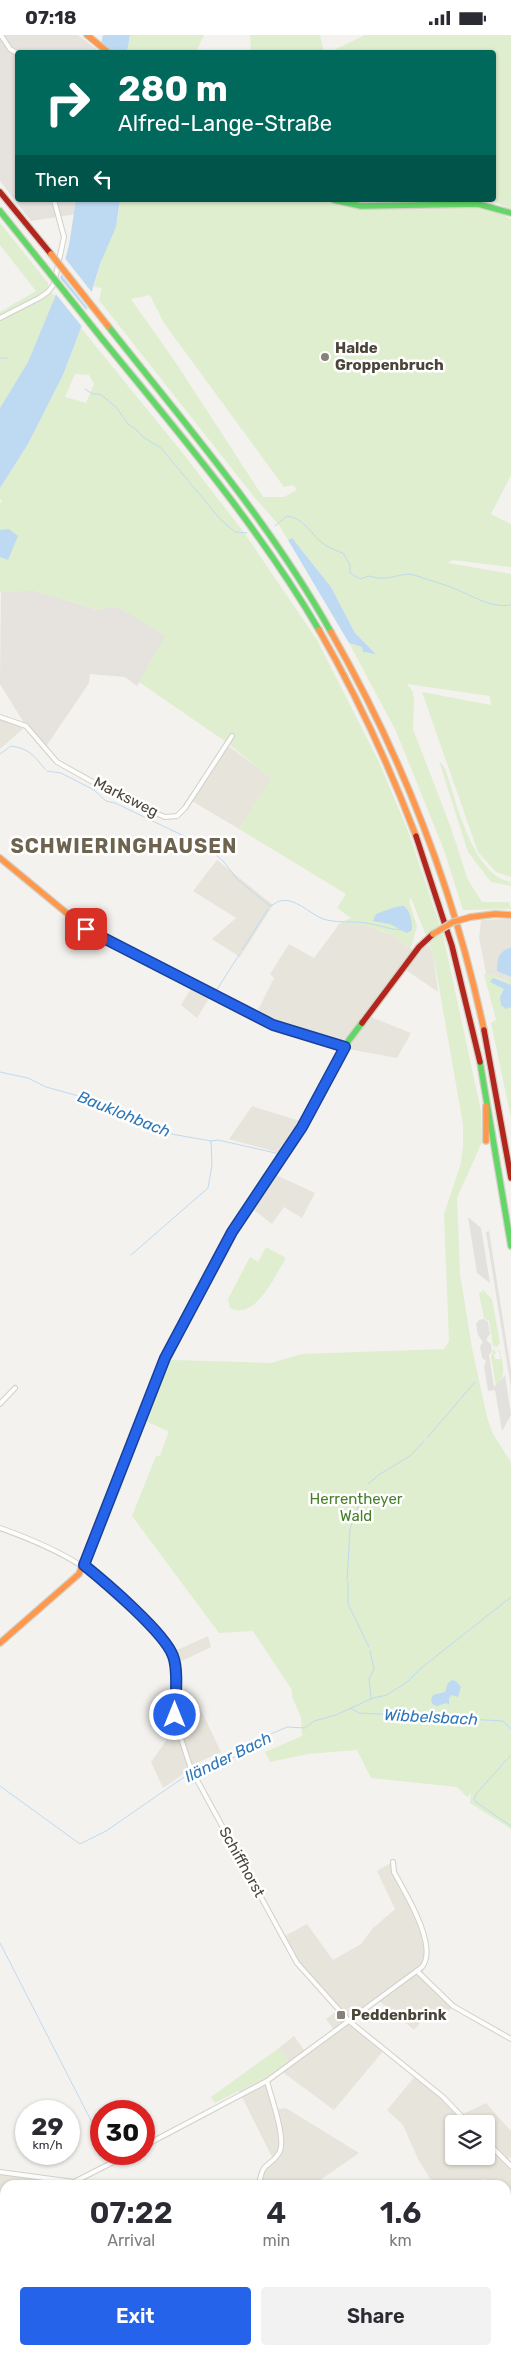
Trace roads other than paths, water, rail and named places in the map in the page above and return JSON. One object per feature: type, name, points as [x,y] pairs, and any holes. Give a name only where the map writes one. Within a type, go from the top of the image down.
[{"type":"main road","points":[[87,35],[105,50]]},
{"type":"main road","points":[[0,192],[244,498],[291,566],[351,666],[395,755],[433,851],[465,952],[490,1059],[511,1178]]},
{"type":"main road","points":[[343,202],[361,206],[478,204],[511,213]]},
{"type":"main road","points":[[0,211],[244,517],[309,614],[355,696],[400,795],[434,887],[466,997],[487,1098],[511,1245]]},
{"type":"main road","points":[[0,858],[86,929],[273,1025],[345,1047]]},
{"type":"main road","points":[[0,1643],[79,1574],[165,1358],[232,1232],[302,1127],[345,1047],[412,956],[433,934],[454,922],[470,917],[495,913],[511,915]]},
{"type":"main road","points":[[486,1141],[484,1115],[487,1098]]},
{"type":"street","points":[[1,35],[10,49],[15,52]]},
{"type":"street","points":[[0,318],[39,298],[48,292],[54,284],[64,237],[55,202]]},
{"type":"street","name":"Marksweg","points":[[0,717],[26,726],[57,762],[127,801],[165,817],[172,817],[182,812],[232,736]]},
{"type":"street","points":[[0,1405],[15,1388]]},
{"type":"street","name":"Schiffhorst","points":[[0,1528],[53,1548],[84,1565],[124,1600],[171,1651],[175,1664],[176,1723],[191,1769],[297,1963],[349,2021],[442,2097],[460,2115]]},
{"type":"street","points":[[155,2140],[267,2081],[418,1971],[425,1963],[426,1950],[423,1929],[394,1871],[394,1862]]},
{"type":"street","points":[[418,1971],[453,2007],[511,2039]]},
{"type":"street","points":[[260,2180],[263,2167],[277,2156],[282,2145],[267,2081]]},
{"type":"street","points":[[495,2150],[511,2166]]},
{"type":"street","points":[[78,2180],[107,2165]]},
{"type":"street","points":[[0,2172],[59,2180]]},
{"type":"water","points":[[103,35],[130,35],[127,50],[100,50]]},
{"type":"water","points":[[76,202],[120,202],[116,227],[100,264],[81,328],[63,375],[28,444],[0,488],[0,408],[28,362],[55,297],[69,245]]},
{"type":"water","points":[[9,529],[18,536],[8,560],[0,557],[0,530]]},
{"type":"water","points":[[292,538],[331,587],[355,633],[376,654],[363,652],[362,647],[349,643],[288,540]]},
{"type":"water","points":[[404,906],[410,914],[412,923],[412,930],[407,933],[390,924],[373,921],[376,914]]},
{"type":"water","points":[[511,947],[511,977],[497,971],[497,963],[503,951]]},
{"type":"water","points":[[493,978],[511,985],[511,1007],[506,1009],[501,1005],[500,997],[504,989],[490,982]]},
{"type":"water","points":[[452,1680],[456,1681],[461,1687],[458,1697],[452,1695],[449,1698],[449,1705],[446,1703],[437,1706],[432,1704],[433,1695],[445,1692],[448,1683]]},
{"type":"waterway","points":[[0,358],[7,358]]},
{"type":"waterway","points":[[85,389],[93,394],[100,394],[116,407],[128,424],[143,437],[161,448],[221,520],[235,532],[247,533]]},
{"type":"waterway","points":[[275,526],[287,516],[297,519],[324,544],[343,553],[350,565],[350,573],[360,579],[369,576],[389,578],[409,574],[448,586],[487,603],[503,606],[511,605]]},
{"type":"waterway","points":[[0,754],[11,746],[23,749],[34,756],[45,769]]},
{"type":"waterway","points":[[47,771],[61,773],[94,790],[106,801],[115,803],[207,847],[224,862],[237,879],[270,906],[276,903]]},
{"type":"waterway","points":[[277,902],[284,900],[297,903],[327,920],[366,923],[404,930]]},
{"type":"waterway","points":[[242,950],[268,909]]},
{"type":"waterway","points":[[216,991],[239,955]]},
{"type":"waterway","name":"Bauklohbach","points":[[0,1072],[28,1078],[46,1087],[86,1098],[160,1132],[211,1141],[218,1140],[280,1154]]},
{"type":"waterway","points":[[131,1255],[208,1188],[212,1165],[211,1141]]},
{"type":"waterway","points":[[427,1438],[475,1382]]},
{"type":"waterway","points":[[368,1484],[380,1474],[410,1456],[424,1441]]},
{"type":"waterway","points":[[363,1496],[366,1490]]},
{"type":"waterway","points":[[347,1580],[350,1529],[361,1499]]},
{"type":"waterway","points":[[348,1582],[348,1604],[369,1647]]},
{"type":"waterway","name":"Iländer Bach","points":[[194,1771],[220,1764],[256,1747],[271,1734],[287,1727],[305,1728],[314,1721],[336,1715],[373,1698],[387,1695],[407,1682],[420,1669],[511,1597]]},
{"type":"waterway","points":[[370,1651],[374,1669],[369,1679],[371,1698]]},
{"type":"waterway","name":"Wibbelsbach","points":[[350,1708],[359,1713],[503,1721],[511,1729]]},
{"type":"waterway","name":"Wibbelsbach","points":[[511,1755],[476,1794],[474,1799],[511,1826]]},
{"type":"waterway","name":"Iländer Bach","points":[[0,1786],[80,1844],[106,1831],[190,1773]]},
{"type":"waterway","points":[[0,1943],[90,2119]]},
{"type":"place","name":"Halde Groppenbruch","points":[[325,357]]},
{"type":"place","name":"Peddenbrink","points":[[341,2015]]},
{"type":"district","name":"SCHWIERINGHAUSEN","points":[[124,846]]},
{"type":"park label","name":"Herrentheyer Wald","points":[[356,1508]]}]
